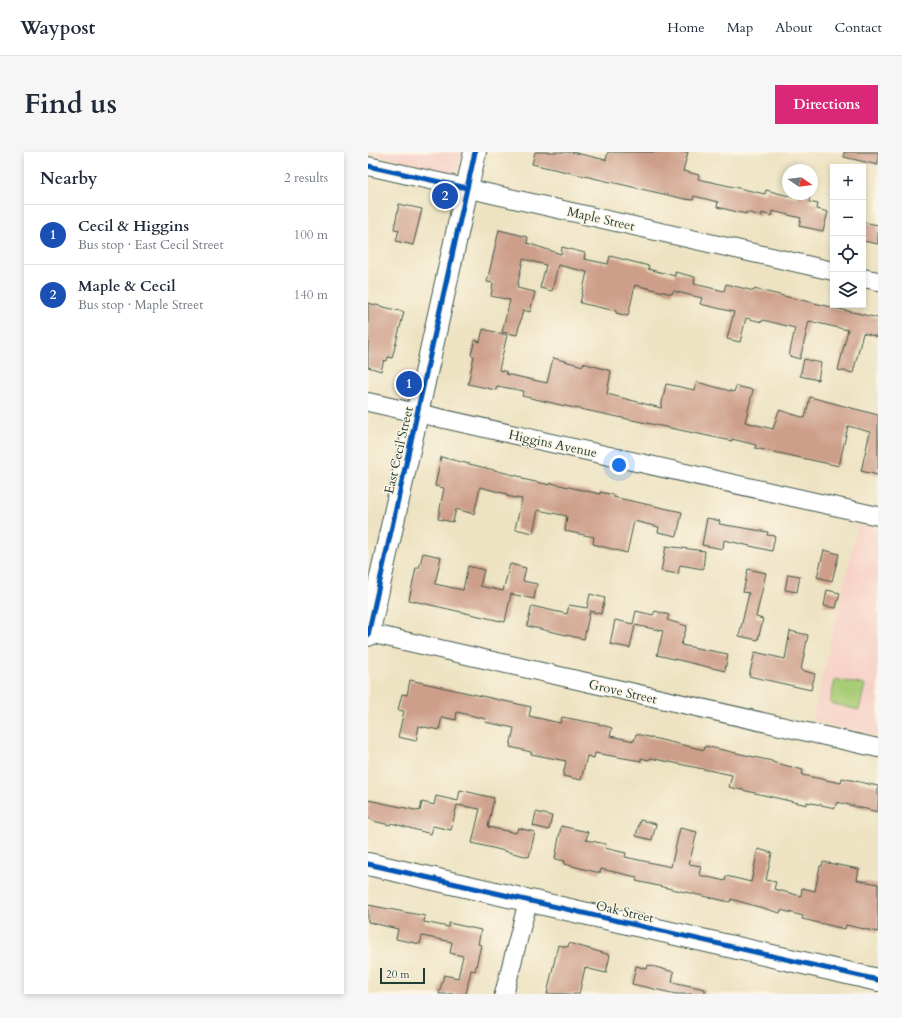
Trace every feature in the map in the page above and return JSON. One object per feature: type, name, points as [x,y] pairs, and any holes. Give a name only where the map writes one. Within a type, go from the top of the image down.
[{"type":"street","name":"East Cecil Street","points":[[368,634],[475,152]]},
{"type":"street","name":"Maple Street","points":[[368,166],[830,270]]},
{"type":"street","points":[[866,279],[878,281]]},
{"type":"street","name":"Higgins Avenue","points":[[368,402],[878,516]]},
{"type":"street","name":"Grove Street","points":[[368,634],[878,748]]},
{"type":"street","name":"Oak Street","points":[[368,864],[878,980]]},
{"type":"street","points":[[504,994],[528,901]]},
{"type":"shaded area","points":[[368,152],[464,152],[458,168],[451,173]]},
{"type":"shaded area","points":[[858,524],[878,529],[878,736],[812,721]]},
{"type":"green space","points":[[835,679],[865,685],[859,710],[830,703]]},
{"type":"building","points":[[535,152],[572,152],[606,160],[608,152],[688,152],[683,171],[699,175],[698,179],[765,194],[766,190],[782,194],[782,200],[809,200],[809,202],[818,204],[817,209],[828,212],[823,231],[799,226],[801,218],[772,211],[771,216],[762,213],[762,216],[746,212],[746,214],[717,207],[718,202],[694,196],[693,200],[685,199],[532,164]]},
{"type":"building","points":[[844,152],[878,152],[878,165],[844,157]]},
{"type":"building","points":[[399,204],[422,209],[413,245],[396,241],[399,230],[394,229]]},
{"type":"building","points":[[866,223],[878,225],[878,244],[866,242]]},
{"type":"building","points":[[499,230],[528,237],[527,243],[561,254],[562,247],[585,253],[584,259],[608,264],[610,256],[649,266],[648,269],[675,276],[675,272],[695,277],[694,284],[724,291],[726,284],[754,291],[754,289],[878,318],[878,337],[863,333],[853,373],[838,370],[848,330],[809,321],[800,359],[789,356],[795,328],[763,320],[762,322],[746,318],[740,342],[727,339],[734,312],[700,304],[702,298],[673,291],[672,294],[635,285],[628,316],[616,313],[616,311],[580,303],[587,272],[558,265],[552,291],[540,288],[546,265],[523,259],[517,288],[535,292],[530,312],[523,310],[517,335],[502,332],[510,300],[491,296],[493,283],[487,282]]},
{"type":"building","points":[[368,303],[404,312],[392,358],[388,357],[387,361],[384,360],[381,371],[368,367]]},
{"type":"building","points":[[483,329],[507,335],[499,370],[507,372],[506,374],[547,383],[553,358],[583,366],[583,363],[611,371],[607,394],[661,408],[666,384],[695,390],[697,382],[734,392],[736,386],[753,390],[745,422],[773,429],[779,410],[805,418],[810,397],[878,415],[878,475],[861,471],[870,432],[848,426],[839,466],[755,448],[756,445],[732,439],[732,441],[522,396],[524,391],[497,386],[496,390],[468,384],[474,356],[471,355],[475,340],[480,342]]},
{"type":"building","points":[[804,359],[821,363],[818,380],[800,376]]},
{"type":"building","points":[[441,457],[522,477],[522,479],[550,485],[551,483],[600,494],[600,492],[614,495],[613,497],[682,512],[677,536],[658,532],[659,527],[634,521],[627,553],[593,544],[594,537],[565,531],[567,516],[538,510],[533,533],[515,529],[522,499],[506,496],[507,494],[480,487],[474,514],[456,509],[453,522],[438,519],[444,488],[435,486]]},
{"type":"building","points":[[707,518],[720,521],[719,524],[768,532],[767,535],[775,536],[772,551],[724,540],[723,549],[702,545]]},
{"type":"building","points":[[666,546],[705,551],[703,569],[680,565],[678,574],[661,571]]},
{"type":"building","points":[[824,550],[839,554],[832,581],[817,577]]},
{"type":"building","points":[[423,553],[441,557],[435,584],[463,590],[468,566],[484,570],[480,586],[503,591],[510,564],[526,568],[523,581],[537,584],[534,599],[511,594],[505,622],[409,600],[416,568],[419,568]]},
{"type":"building","points":[[748,569],[766,573],[756,617],[763,619],[758,640],[739,636],[749,593],[743,592]]},
{"type":"building","points":[[788,574],[800,576],[797,592],[785,590]]},
{"type":"building","points":[[827,590],[840,593],[836,608],[824,606]]},
{"type":"building","points":[[590,594],[605,598],[601,614],[590,611],[584,639],[527,626],[532,606],[567,614],[569,605],[587,608]]},
{"type":"building","points":[[636,611],[653,615],[655,611],[669,615],[667,620],[687,626],[681,645],[728,654],[725,671],[657,655],[663,631],[635,625],[630,648],[610,644],[615,620],[633,624]]},
{"type":"building","points":[[790,631],[808,635],[801,670],[815,674],[811,690],[749,676],[755,652],[785,659]]},
{"type":"building","points":[[410,680],[531,707],[529,716],[560,723],[562,717],[599,724],[612,728],[610,736],[634,741],[636,734],[704,750],[705,746],[772,761],[803,770],[802,775],[841,783],[842,778],[878,786],[878,812],[837,802],[835,808],[807,802],[807,805],[729,787],[732,775],[650,758],[649,760],[641,758],[641,761],[595,753],[594,758],[587,756],[581,780],[563,776],[566,761],[531,754],[531,752],[510,747],[514,728],[485,722],[486,719],[457,712],[456,720],[442,717],[439,730],[419,726],[416,741],[398,737],[404,711],[398,710],[402,694],[407,695]]},
{"type":"building","points":[[460,790],[494,798],[488,827],[516,833],[518,828],[535,832],[529,857],[472,843],[480,809],[457,805],[451,830],[433,826],[431,834],[391,823],[390,825],[373,821],[368,818],[368,800],[420,811],[422,802],[434,805],[436,796],[458,801]]},
{"type":"building","points":[[536,812],[552,816],[549,830],[533,826]]},
{"type":"building","points":[[640,820],[656,824],[652,840],[636,836]]},
{"type":"building","points":[[561,826],[588,832],[586,840],[606,844],[605,848],[626,853],[625,857],[671,867],[680,828],[697,832],[689,864],[701,866],[699,875],[725,881],[726,876],[751,882],[758,849],[772,853],[766,880],[776,882],[774,889],[801,896],[802,888],[815,891],[820,866],[822,866],[823,862],[859,869],[857,880],[878,884],[878,932],[846,925],[845,929],[802,919],[803,916],[781,910],[780,913],[731,899],[730,902],[636,881],[637,877],[601,869],[600,873],[564,864],[565,861],[555,859]]},
{"type":"building","points":[[368,905],[425,916],[424,922],[449,927],[449,923],[481,930],[478,944],[481,945],[475,971],[471,970],[466,994],[439,994],[444,975],[458,978],[463,956],[450,953],[452,942],[422,936],[420,944],[396,939],[398,929],[368,922]]},
{"type":"building","points":[[569,943],[610,955],[606,973],[585,968],[579,994],[547,994],[558,945],[568,947]]},
{"type":"building","points":[[648,965],[674,972],[672,982],[705,989],[705,994],[676,994],[632,984],[636,966],[647,969]]},
{"type":"cycle path","points":[[368,635],[475,152]]},
{"type":"cycle path","points":[[368,166],[467,188]]},
{"type":"cycle path","points":[[368,864],[878,980]]},
{"type":"place","name":"Maple & Cecil","points":[[445,196]]},
{"type":"place","name":"Cecil & Higgins","points":[[409,384]]}]
